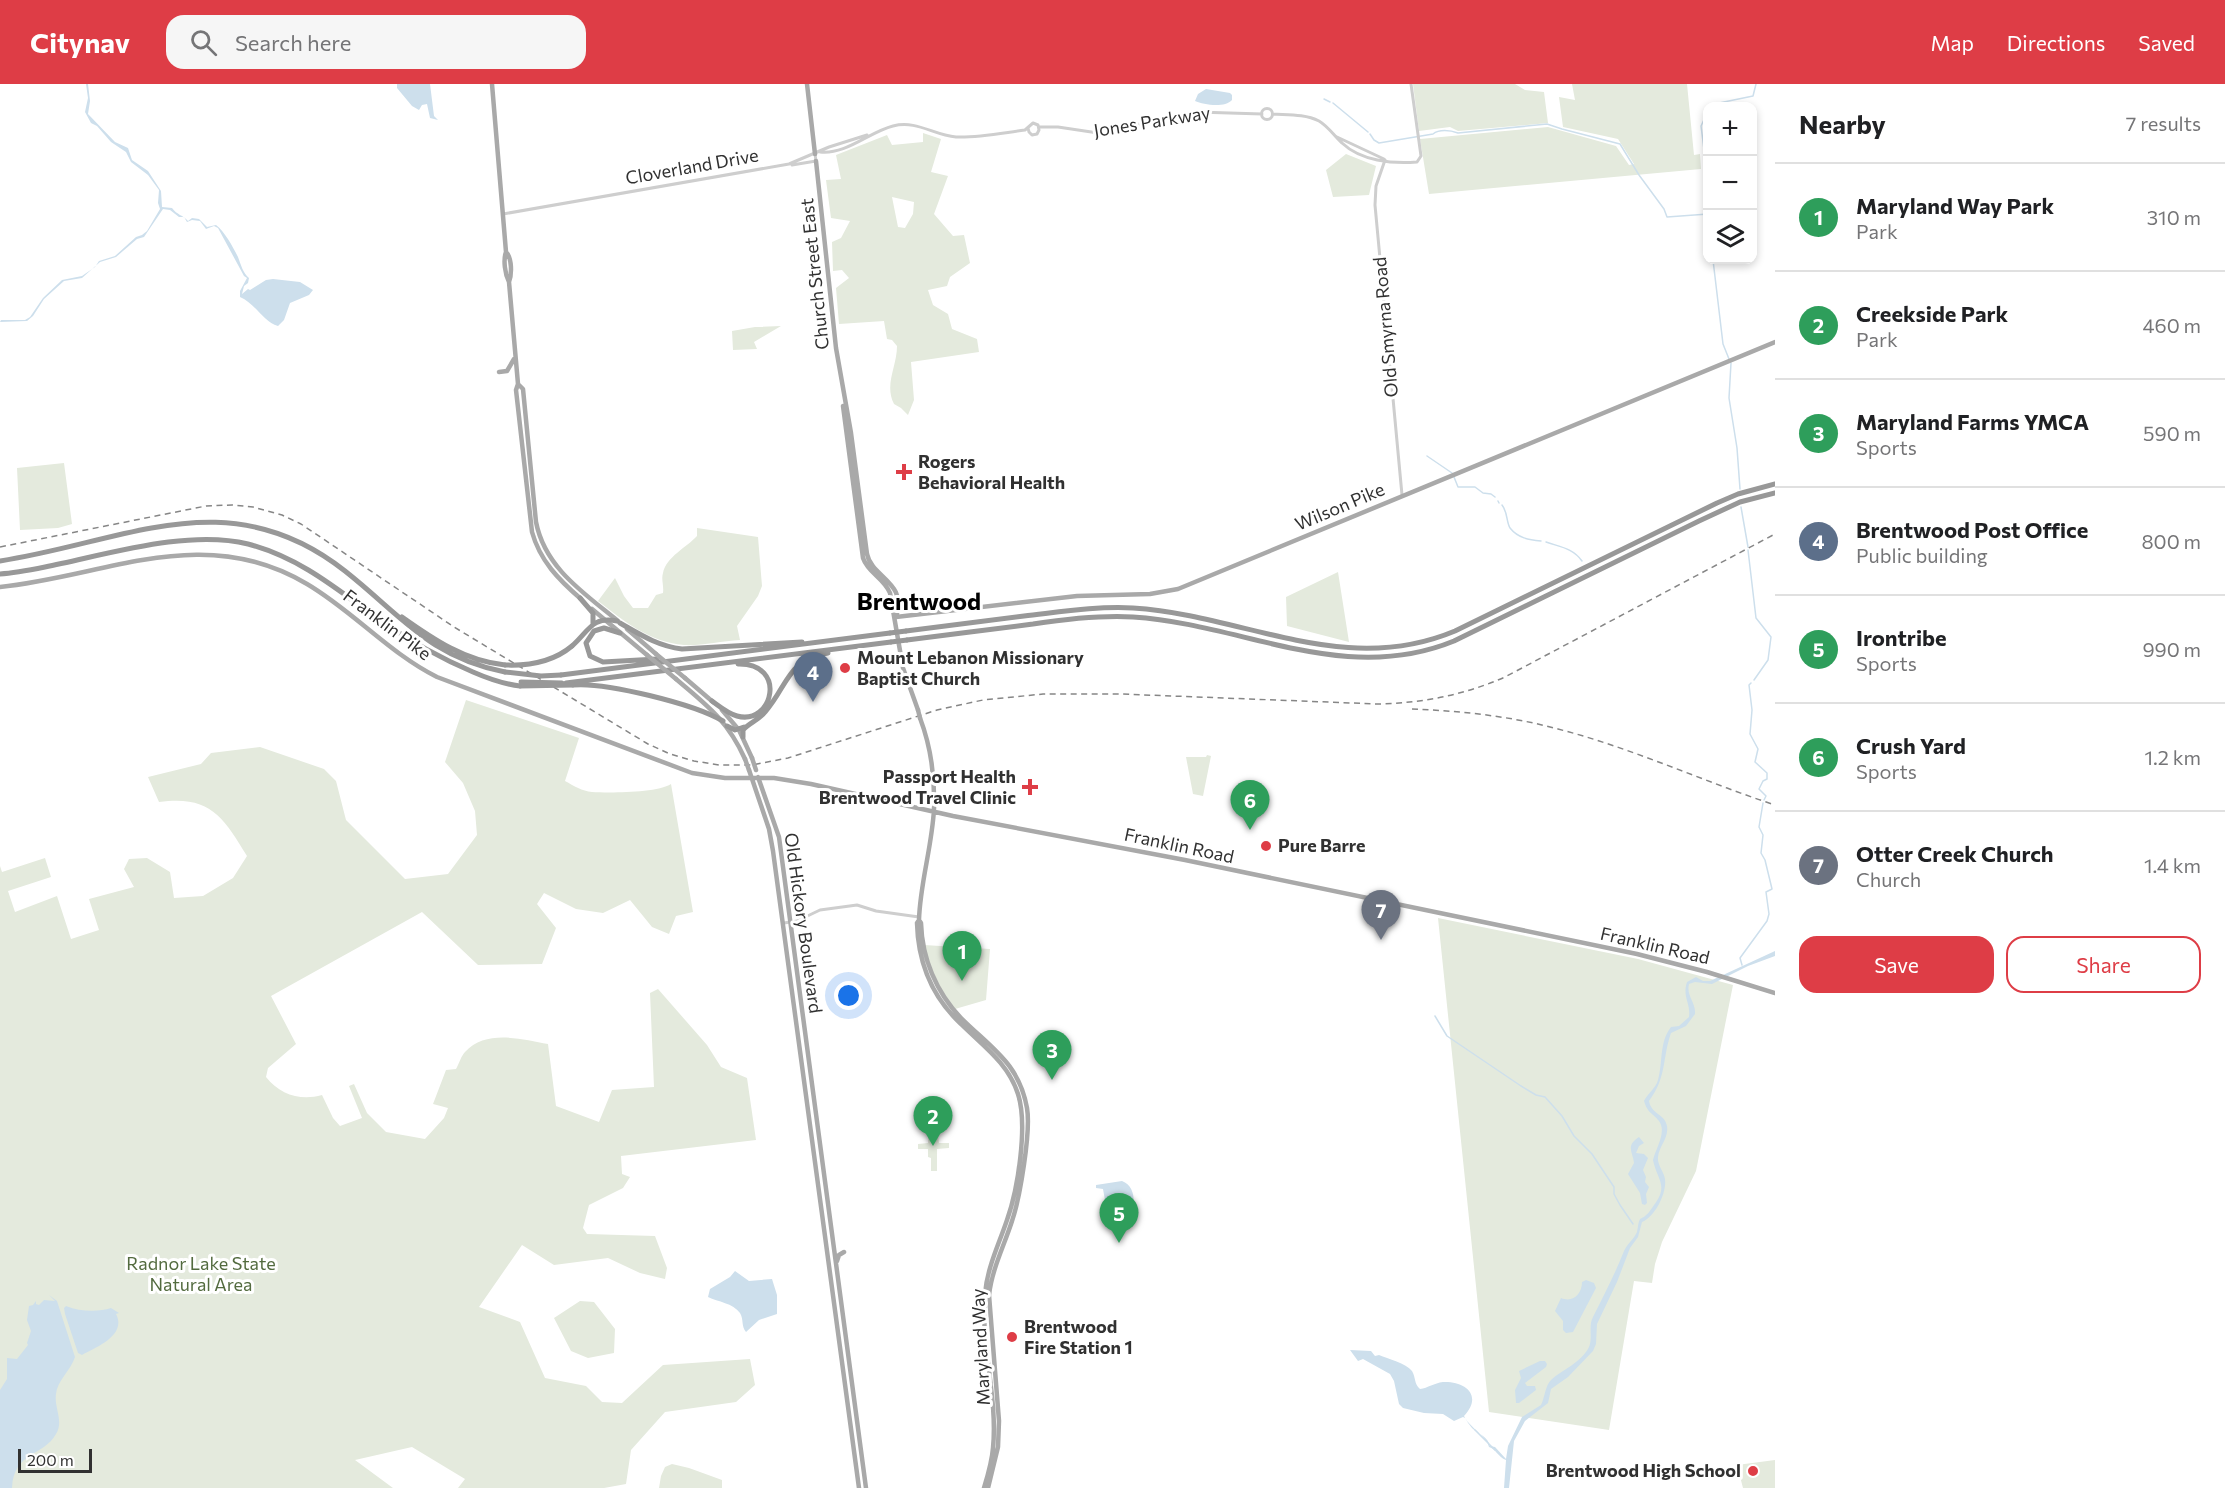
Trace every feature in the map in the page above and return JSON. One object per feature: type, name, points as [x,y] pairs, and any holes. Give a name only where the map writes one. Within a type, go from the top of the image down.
[{"type":"highway","points":[[0,561],[166,525],[198,522],[229,523],[268,531],[306,546],[340,567],[414,632],[436,647],[472,663],[541,676],[1071,610],[1116,608],[1169,613],[1341,648],[1368,650],[1404,647],[1463,627],[1717,503],[1738,494],[1775,484]]},
{"type":"highway","points":[[521,684],[566,683],[1074,618],[1119,616],[1168,621],[1335,656],[1371,658],[1402,656],[1428,650],[1454,640],[1699,520],[1740,502],[1775,493]]},
{"type":"highway","points":[[0,574],[180,541],[213,540],[246,544],[279,554],[313,571],[383,622],[431,652],[472,672],[521,684],[549,687],[601,685],[694,709],[738,729],[764,714],[790,674],[802,662],[819,654],[891,642]]},
{"type":"highway","points":[[580,598],[593,613],[592,625]]},
{"type":"highway","points":[[505,669],[545,662],[572,646],[592,625],[606,620],[619,622],[645,639],[682,649],[818,642]]},
{"type":"highway","points":[[620,633],[604,628],[594,631],[586,643],[590,656],[604,662],[697,656]]},
{"type":"highway","points":[[712,701],[730,713],[743,717],[760,711],[770,696],[768,678],[757,667],[750,664],[718,664]]},
{"type":"highway","points":[[742,737],[746,726]]},
{"type":"main road","name":"Old Hickory Boulevard","points":[[492,84],[506,252],[509,255],[511,277],[509,282],[518,384],[516,390],[535,543],[550,569],[580,598],[725,723],[736,738],[752,777],[771,839],[787,922],[866,1488]]},
{"type":"main road","points":[[807,84],[817,153]]},
{"type":"main road","name":"Church Street East","points":[[816,160],[862,558],[868,568],[889,589],[896,617],[903,668],[921,718],[931,758],[934,811]]},
{"type":"main road","name":"Wilson Pike","points":[[896,617],[1077,596],[1147,595],[1171,591],[1775,342]]},
{"type":"main road","points":[[499,372],[509,370],[515,357]]},
{"type":"main road","name":"Old Hickory Boulevard","points":[[518,384],[523,389],[538,532],[547,555],[564,575],[712,701],[738,729],[752,758],[779,837],[787,922],[859,1488]]},
{"type":"main road","name":"Franklin Pike","points":[[0,587],[170,555],[208,554],[248,560],[277,569],[307,584],[407,659],[444,680],[689,772],[719,778],[752,777]]},
{"type":"main road","name":"Franklin Road","points":[[752,777],[798,782],[1604,947],[1707,972],[1775,993]]},
{"type":"main road","name":"Maryland Way","points":[[934,811],[920,898],[917,923],[918,942],[942,1003],[961,1024],[995,1052],[1010,1070],[1023,1092],[1025,1120],[1021,1161],[1004,1236],[990,1280],[989,1312],[996,1431],[986,1488]]},
{"type":"main road","name":"Maryland Way","points":[[996,1431],[984,1312],[986,1285],[1004,1236]]},
{"type":"main road","points":[[836,1263],[839,1255],[844,1252]]},
{"type":"main road","points":[[838,1329],[844,1328]]},
{"type":"main road","points":[[986,1338],[992,1342]]},
{"type":"main road","points":[[856,1464],[862,1464]]},
{"type":"street","points":[[1273,114],[1267,120],[1262,114],[1267,108],[1273,114],[1312,118],[1323,124],[1342,144],[1357,153],[1401,163],[1417,162],[1421,156],[1411,84]]},
{"type":"street","name":"Jones Parkway","points":[[1040,128],[1058,127],[1098,133],[1116,131],[1171,115],[1197,112],[1262,114]]},
{"type":"street","points":[[817,153],[890,127],[909,124],[958,137],[1027,130],[1034,135],[1040,128],[1033,123],[1027,130]]},
{"type":"street","name":"Cloverland Drive","points":[[503,213],[785,165],[817,153]]},
{"type":"street","name":"Church Street East","points":[[816,160],[817,153]]},
{"type":"street","points":[[785,165],[816,160]]},
{"type":"street","name":"Old Smyrna Road","points":[[1385,160],[1376,186],[1374,205],[1402,495]]},
{"type":"street","points":[[787,922],[799,920],[820,910],[857,905],[919,918]]},
{"type":"green space","points":[[1413,84],[1515,84],[1525,90],[1544,92],[1548,123],[1458,131],[1450,127],[1419,131]]},
{"type":"green space","points":[[1572,84],[1687,84],[1694,155],[1700,154],[1701,169],[1429,194],[1420,139],[1548,127],[1616,146],[1629,165],[1634,164],[1618,139],[1563,127],[1559,97],[1575,100]]},
{"type":"green space","points":[[923,133],[941,139],[931,172],[948,176],[934,214],[953,236],[964,235],[970,263],[950,277],[947,286],[928,290],[933,305],[948,314],[952,329],[977,339],[979,352],[911,362],[914,400],[908,415],[894,404],[891,397],[890,389],[897,346],[892,340],[887,339],[884,321],[839,324],[836,288],[849,278],[842,270],[833,271],[832,242],[841,238],[850,221],[831,218],[826,180],[841,179],[836,155],[887,135],[892,145],[923,142]],"holes":[[[892,197],[914,202],[913,214],[905,228],[898,227]]]},
{"type":"green space","points":[[1346,154],[1376,166],[1369,195],[1333,197],[1326,170]]},
{"type":"green space","points":[[781,326],[754,342],[757,349],[733,350],[732,331]]},
{"type":"green space","points":[[64,463],[72,524],[58,528],[20,530],[17,468]]},
{"type":"green space","points":[[697,528],[758,537],[762,586],[758,596],[737,626],[740,640],[684,645],[659,640],[617,616],[598,601],[615,578],[633,608],[648,608],[656,595],[663,593],[662,575],[668,562],[697,536]]},
{"type":"green space","points":[[1338,572],[1349,642],[1287,626],[1286,597]]},
{"type":"green space","name":"Radnor Lake State Natural Area","points":[[466,700],[579,738],[565,781],[581,789],[592,792],[633,792],[671,784],[693,912],[676,916],[669,934],[652,927],[630,900],[603,913],[576,909],[544,893],[537,904],[556,928],[542,964],[478,965],[422,912],[271,996],[296,1044],[268,1068],[266,1077],[278,1088],[291,1095],[314,1097],[322,1095],[333,1118],[340,1126],[362,1118],[349,1086],[354,1084],[367,1113],[386,1132],[425,1139],[444,1118],[448,1108],[433,1104],[446,1070],[456,1069],[465,1052],[483,1040],[515,1038],[548,1044],[556,1106],[599,1122],[612,1090],[654,1087],[650,993],[658,989],[707,1045],[721,1067],[747,1078],[756,1140],[621,1156],[622,1174],[630,1177],[623,1188],[589,1205],[583,1228],[587,1234],[655,1236],[667,1268],[665,1279],[640,1273],[608,1258],[554,1265],[522,1245],[479,1307],[520,1322],[545,1378],[586,1386],[602,1402],[622,1403],[663,1365],[750,1359],[755,1385],[736,1402],[665,1412],[631,1450],[626,1484],[604,1488],[458,1488],[465,1479],[412,1447],[355,1460],[393,1488],[0,1488],[0,866],[2,872],[45,858],[51,877],[8,891],[15,912],[57,896],[71,939],[99,930],[89,899],[134,887],[124,869],[129,859],[147,858],[170,872],[174,898],[203,896],[233,878],[247,856],[222,819],[213,811],[190,802],[159,802],[148,777],[201,764],[211,753],[260,747],[324,769],[336,781],[346,820],[405,879],[448,874],[477,835],[475,811],[463,783],[445,762]]},
{"type":"green space","points":[[1211,756],[1203,796],[1193,794],[1186,757],[1206,757]]},
{"type":"green space","points":[[1438,918],[1638,959],[1733,985],[1696,1171],[1662,1242],[1652,1283],[1634,1281],[1609,1430],[1489,1412]]},
{"type":"green space","points":[[924,945],[990,949],[986,1000],[955,1009],[936,979]]},
{"type":"green space","points":[[936,1118],[939,1143],[949,1143],[949,1148],[937,1149],[937,1171],[931,1171],[928,1149],[918,1149],[918,1144],[928,1143],[929,1119]]},
{"type":"green space","points":[[580,1301],[594,1302],[615,1329],[614,1353],[588,1358],[571,1351],[554,1318]]},
{"type":"green space","points":[[1775,1460],[1775,1488],[1743,1488],[1737,1465]]},
{"type":"green space","points":[[672,1464],[722,1480],[722,1488],[659,1488],[665,1467]]},
{"type":"water","points":[[86,84],[88,84],[90,101],[88,114],[115,142],[128,148],[132,160],[148,171],[161,191],[162,207],[172,208],[183,217],[163,209],[144,237],[137,239],[116,257],[100,262],[96,266],[99,261],[115,256],[136,237],[147,231],[160,209],[159,190],[148,175],[131,162],[126,152],[111,142],[97,126],[91,123],[85,112],[88,98]]},
{"type":"water","points":[[397,84],[430,84],[434,116],[438,120],[430,118],[427,104],[422,105],[419,110],[412,106],[397,88]]},
{"type":"water","points":[[1206,89],[1230,93],[1232,100],[1220,105],[1195,101],[1198,94]]},
{"type":"water","points":[[184,218],[188,221],[192,218],[199,219],[207,227],[216,225],[226,236],[249,278],[242,294],[266,280],[273,279],[300,282],[313,290],[309,295],[290,303],[284,320],[278,326],[273,324],[240,297],[240,291],[247,278],[218,228],[214,226],[206,229],[200,221],[187,222]]},
{"type":"water","points":[[92,269],[82,278],[64,281],[44,299],[27,321],[0,322],[1,320],[25,320],[30,317],[43,298],[62,280],[82,276]]},
{"type":"water","points":[[1775,951],[1775,956],[1748,966],[1712,984],[1695,982],[1689,984],[1695,1014],[1686,1026],[1671,1033],[1659,1084],[1649,1101],[1652,1109],[1664,1119],[1667,1126],[1667,1134],[1658,1157],[1665,1179],[1662,1197],[1656,1210],[1642,1222],[1638,1237],[1630,1248],[1597,1324],[1596,1344],[1593,1351],[1568,1377],[1551,1389],[1548,1403],[1525,1421],[1514,1441],[1509,1488],[1504,1488],[1506,1460],[1489,1447],[1480,1434],[1506,1459],[1508,1446],[1522,1417],[1541,1405],[1547,1385],[1551,1380],[1586,1353],[1591,1340],[1593,1317],[1625,1248],[1637,1232],[1640,1219],[1648,1213],[1661,1192],[1661,1182],[1653,1160],[1662,1130],[1659,1121],[1649,1111],[1644,1101],[1658,1080],[1667,1033],[1671,1027],[1679,1026],[1689,1017],[1685,992],[1687,982],[1696,977],[1703,981],[1710,981]]},
{"type":"water","points":[[1639,1137],[1644,1143],[1639,1146],[1636,1153],[1644,1154],[1648,1158],[1643,1170],[1646,1177],[1645,1182],[1649,1187],[1645,1205],[1642,1204],[1640,1193],[1628,1174],[1634,1163],[1631,1146]]},
{"type":"water","points":[[1122,1181],[1131,1189],[1133,1208],[1127,1225],[1115,1227],[1109,1223],[1103,1189],[1096,1188],[1096,1185]]},
{"type":"water","points":[[735,1271],[749,1281],[772,1279],[777,1295],[777,1314],[759,1320],[746,1332],[737,1310],[708,1297],[710,1289],[730,1277]]},
{"type":"water","points":[[1586,1280],[1594,1283],[1596,1288],[1573,1332],[1566,1333],[1563,1330],[1563,1321],[1555,1311],[1561,1298],[1569,1299],[1579,1294],[1582,1282]]},
{"type":"water","points":[[49,1295],[57,1301],[75,1357],[57,1389],[58,1429],[44,1447],[18,1467],[12,1488],[0,1488],[0,1390],[7,1379],[7,1358],[17,1359],[28,1345],[31,1331],[27,1320],[29,1306],[36,1301],[39,1305],[44,1300],[55,1301]]},
{"type":"water","points":[[66,1306],[90,1311],[111,1308],[119,1313],[116,1314],[118,1321],[114,1334],[82,1355],[78,1353],[65,1314]]},
{"type":"water","points":[[1350,1350],[1371,1351],[1375,1356],[1379,1355],[1406,1366],[1412,1371],[1420,1389],[1443,1382],[1465,1387],[1472,1396],[1472,1402],[1464,1416],[1465,1419],[1463,1417],[1454,1421],[1443,1414],[1424,1413],[1403,1408],[1399,1404],[1394,1381],[1390,1374],[1363,1359],[1358,1361]]},
{"type":"water","points":[[1545,1361],[1546,1367],[1525,1383],[1527,1386],[1535,1386],[1536,1390],[1516,1403],[1515,1390],[1521,1378],[1519,1371]]},
{"type":"waterway","points":[[1724,102],[1753,96],[1756,84]]},
{"type":"waterway","points":[[1324,99],[1330,102]]},
{"type":"waterway","points":[[1333,103],[1368,132]]},
{"type":"waterway","points":[[1703,122],[1701,126],[1703,142]]},
{"type":"waterway","points":[[1370,134],[1379,143],[1441,131],[1458,133],[1547,124],[1620,144],[1664,209],[1667,217],[1703,214]]},
{"type":"waterway","points":[[1713,264],[1723,344],[1729,359]]},
{"type":"waterway","points":[[1731,363],[1729,398],[1737,448],[1740,489]]},
{"type":"waterway","points":[[1427,456],[1452,473]]},
{"type":"waterway","points":[[1454,477],[1458,487],[1475,487],[1495,497]]},
{"type":"waterway","points":[[1502,505],[1513,531],[1524,538],[1541,541]]},
{"type":"waterway","points":[[1741,507],[1748,547]]},
{"type":"waterway","points":[[1546,542],[1570,551],[1582,561]]},
{"type":"waterway","points":[[1748,550],[1756,618],[1771,637],[1768,660],[1754,680]]},
{"type":"waterway","points":[[1751,683],[1749,685],[1752,710],[1750,734],[1758,749],[1755,762],[1767,773],[1767,779],[1763,781],[1759,789],[1766,796],[1764,800]]},
{"type":"waterway","points":[[1742,965],[1740,958],[1767,921],[1769,914],[1766,892],[1772,889],[1761,853],[1763,835],[1759,827],[1763,803]]},
{"type":"waterway","points":[[1435,1016],[1447,1036],[1521,1086],[1536,1095],[1545,1097],[1562,1116],[1574,1136],[1592,1154],[1614,1187],[1614,1194],[1633,1224]]},
{"type":"waterway","points":[[1475,1430],[1495,1450]]},
{"type":"railway","points":[[0,547],[206,506],[253,507],[282,515],[301,524],[454,627],[648,744],[694,761],[719,765],[752,765],[788,758],[937,710],[983,700],[1043,694],[1121,694],[1378,704],[1443,697],[1474,689],[1505,677],[1775,534]]},
{"type":"railway","points":[[1412,709],[1485,715],[1558,729],[1640,755],[1775,805]]},
{"type":"place","name":"Rogers Behavioral Health","points":[[904,472]]},
{"type":"place","name":"Mount Lebanon Missionary Baptist Church","points":[[845,668]]},
{"type":"place","name":"Brentwood Post Office","points":[[813,702]]},
{"type":"place","name":"Passport Health Brentwood Travel Clinic","points":[[1030,787]]},
{"type":"place","name":"Crush Yard","points":[[1250,830]]},
{"type":"place","name":"Pure Barre","points":[[1266,846]]},
{"type":"place","name":"Otter Creek Church","points":[[1381,940]]},
{"type":"place","name":"Maryland Way Park","points":[[962,981]]},
{"type":"place","name":"Maryland Farms YMCA","points":[[1052,1080]]},
{"type":"place","name":"Creekside Park","points":[[933,1146]]},
{"type":"place","name":"Irontribe","points":[[1119,1243]]},
{"type":"place","name":"Brentwood Fire Station 1","points":[[1012,1337]]},
{"type":"place","name":"Brentwood High School","points":[[1753,1471]]},
{"type":"district","name":"Brentwood","points":[[919,602]]}]
